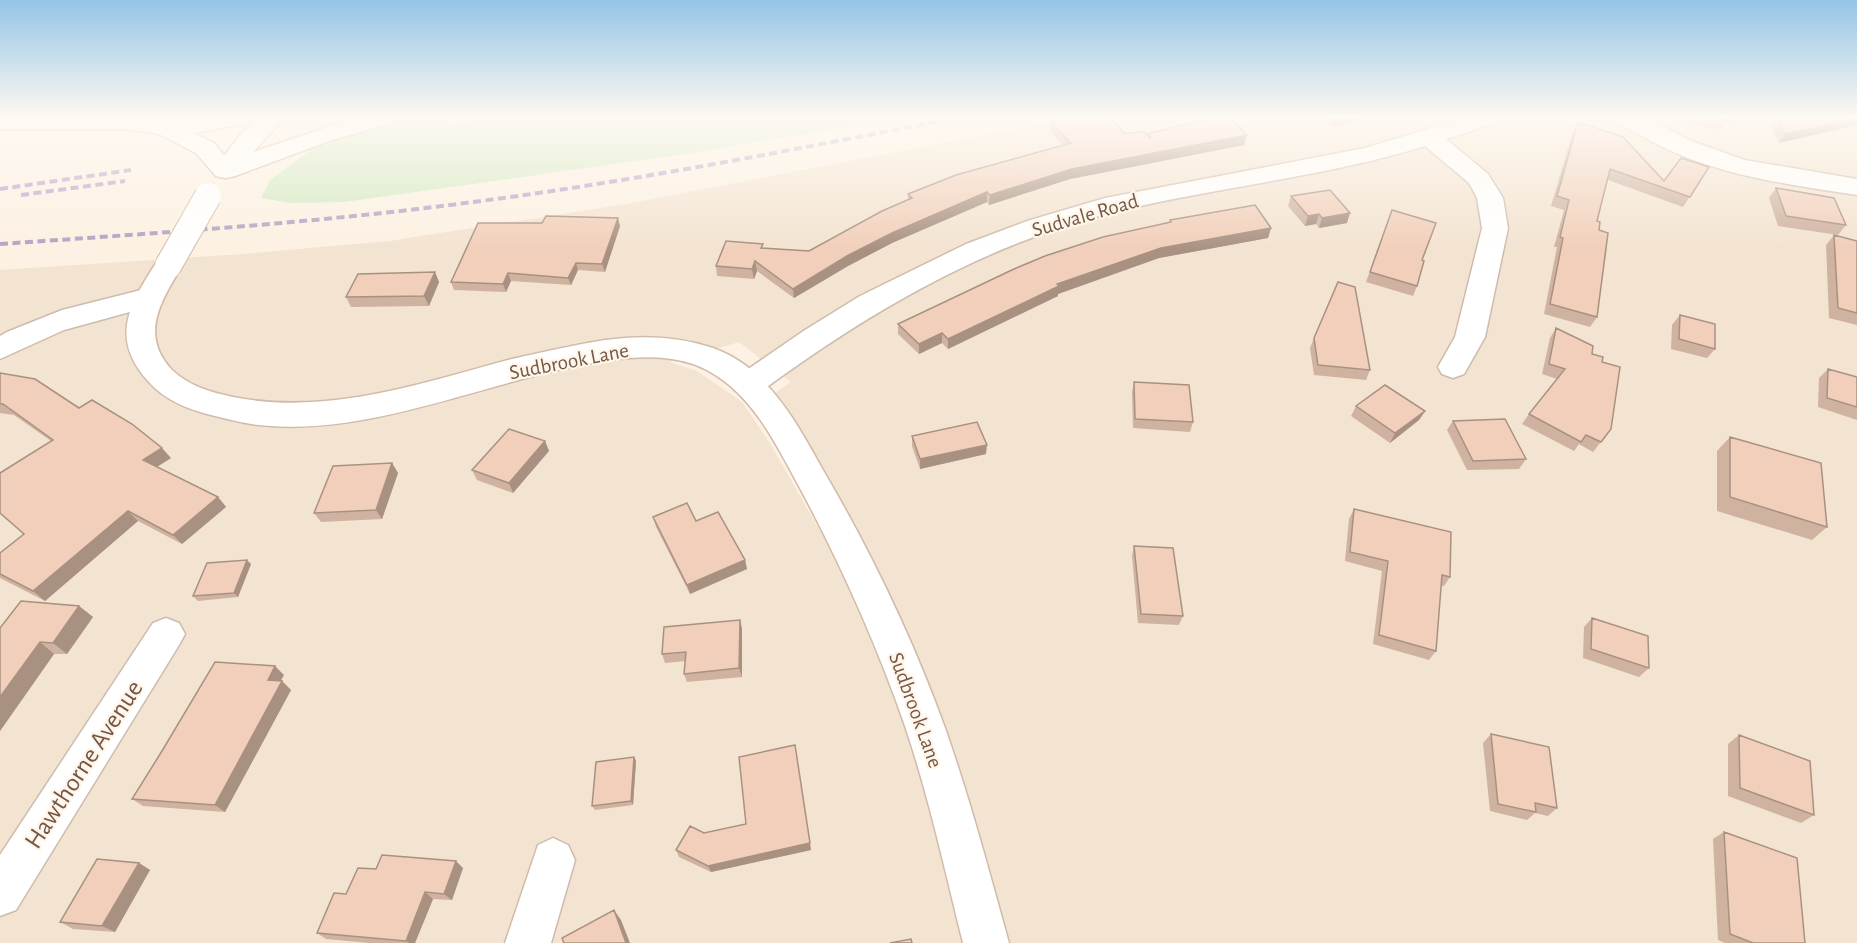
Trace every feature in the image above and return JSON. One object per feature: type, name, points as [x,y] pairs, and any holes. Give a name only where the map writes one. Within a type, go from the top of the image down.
[{"type":"street","points":[[218,162],[225,171],[249,162]]},
{"type":"street","name":"Sudbrook Lane","points":[[232,162],[208,196],[149,297],[141,318],[138,336],[156,372],[172,388],[192,398],[221,407],[259,414],[301,414],[353,409],[405,399],[557,360],[608,350],[641,347],[675,348],[702,355],[727,367],[749,384],[788,438],[816,487],[865,582],[891,642],[929,738],[986,943]]},
{"type":"street","name":"Sudvale Road","points":[[749,384],[815,337],[870,303],[966,255],[1036,227],[1115,204],[1334,162]]},
{"type":"street","points":[[1453,367],[1470,337],[1495,228],[1490,198],[1479,179],[1459,162]]},
{"type":"street","points":[[1727,162],[1786,177],[1857,187]]},
{"type":"street","points":[[0,349],[43,326],[80,312],[149,297]]},
{"type":"street","name":"Hawthorne Avenue","points":[[0,894],[166,634]]},
{"type":"street","points":[[528,943],[553,860]]},
{"type":"shaded area","points":[[844,162],[1857,162],[1857,943],[1008,943],[773,394],[791,382],[739,342],[669,362],[697,371],[742,402],[769,442],[842,569],[875,645],[912,742],[968,943],[0,943],[0,270],[244,254],[389,241],[626,204]]},
{"type":"green space","points":[[294,162],[628,162],[344,202],[290,203],[261,198],[270,180]]},
{"type":"building","points":[[1003,162],[1108,162],[1072,169],[990,195],[987,192],[892,233],[847,256],[793,289],[755,261],[752,269],[716,266],[726,241],[763,244],[761,248],[809,251],[882,211],[912,198],[908,194],[956,175]]},
{"type":"building","points":[[1567,162],[1646,162],[1664,181],[1678,162],[1693,162],[1709,167],[1690,197],[1610,169],[1597,221],[1600,222],[1599,230],[1608,233],[1597,317],[1550,304],[1563,238],[1560,237],[1569,200],[1557,196]]},
{"type":"building","points":[[1776,188],[1834,198],[1846,225],[1786,216]]},
{"type":"building","points":[[1330,190],[1350,213],[1322,218],[1319,214],[1308,216],[1291,196]]},
{"type":"building","points":[[1255,205],[1271,228],[1161,248],[1057,284],[1059,286],[948,339],[942,333],[919,344],[898,324],[1045,256],[1103,237],[1171,222],[1170,220]]},
{"type":"building","points":[[1392,210],[1436,223],[1422,260],[1424,261],[1417,286],[1370,272]]},
{"type":"building","points":[[546,216],[618,218],[602,264],[576,263],[568,278],[508,273],[503,284],[451,282],[478,223],[542,223]]},
{"type":"building","points":[[1834,235],[1857,241],[1857,313],[1838,308]]},
{"type":"building","points":[[435,272],[424,296],[346,297],[358,274]]},
{"type":"building","points":[[1338,282],[1355,287],[1370,370],[1318,365],[1314,338]]},
{"type":"building","points":[[1680,315],[1715,324],[1715,349],[1679,339]]},
{"type":"building","points":[[1556,328],[1593,346],[1592,354],[1603,357],[1602,362],[1620,367],[1611,429],[1601,442],[1586,435],[1581,442],[1529,414],[1565,369],[1549,364]]},
{"type":"building","points":[[1828,369],[1857,377],[1857,407],[1827,398]]},
{"type":"building","points":[[0,373],[35,379],[79,408],[92,400],[132,424],[162,448],[143,460],[218,497],[173,535],[128,511],[33,591],[0,574],[0,553],[24,534],[0,513],[0,473],[53,440],[0,404]]},
{"type":"building","points":[[1134,382],[1189,385],[1193,422],[1135,419]]},
{"type":"building","points":[[1385,385],[1425,411],[1395,433],[1356,406]]},
{"type":"building","points":[[1505,419],[1526,459],[1473,461],[1453,421]]},
{"type":"building","points":[[977,422],[987,445],[920,459],[912,436]]},
{"type":"building","points":[[509,429],[545,441],[509,483],[472,470]]},
{"type":"building","points":[[1730,437],[1821,463],[1827,527],[1730,497]]},
{"type":"building","points":[[392,463],[376,510],[314,513],[333,466]]},
{"type":"building","points":[[687,503],[696,521],[718,512],[745,560],[687,585],[653,517]]},
{"type":"building","points":[[1354,509],[1451,532],[1450,577],[1442,575],[1436,651],[1379,635],[1388,561],[1350,552]]},
{"type":"building","points":[[1134,546],[1173,548],[1183,616],[1141,614]]},
{"type":"building","points":[[247,560],[234,593],[193,596],[207,563]]},
{"type":"building","points":[[21,601],[79,606],[53,643],[40,642],[0,697],[0,628]]},
{"type":"building","points":[[1592,618],[1648,636],[1649,668],[1591,649]]},
{"type":"building","points":[[740,620],[739,668],[684,674],[686,652],[662,654],[664,627]]},
{"type":"building","points":[[215,662],[275,666],[268,680],[282,681],[215,805],[132,799],[162,751]]},
{"type":"building","points":[[1491,734],[1549,747],[1557,808],[1535,803],[1536,812],[1498,804]]},
{"type":"building","points":[[1739,735],[1810,761],[1814,815],[1740,788]]},
{"type":"building","points":[[795,745],[810,843],[708,866],[676,850],[690,826],[704,833],[746,824],[739,757]]},
{"type":"building","points":[[634,757],[631,801],[592,806],[596,762]]},
{"type":"building","points":[[1724,832],[1797,858],[1805,943],[1753,943],[1730,934]]},
{"type":"building","points":[[382,855],[456,861],[444,894],[425,892],[406,941],[317,933],[334,893],[346,894],[358,868],[376,869]]},
{"type":"building","points":[[97,859],[139,863],[102,926],[60,922]]},
{"type":"building","points":[[614,910],[626,943],[564,943],[562,938]]},
{"type":"building","points":[[911,939],[912,943],[890,943]]},
{"type":"railway","points":[[0,244],[296,222],[414,209],[534,194],[724,162]]},
{"type":"railway","points":[[0,189],[131,170]]},
{"type":"railway","points":[[21,195],[125,181]]}]
